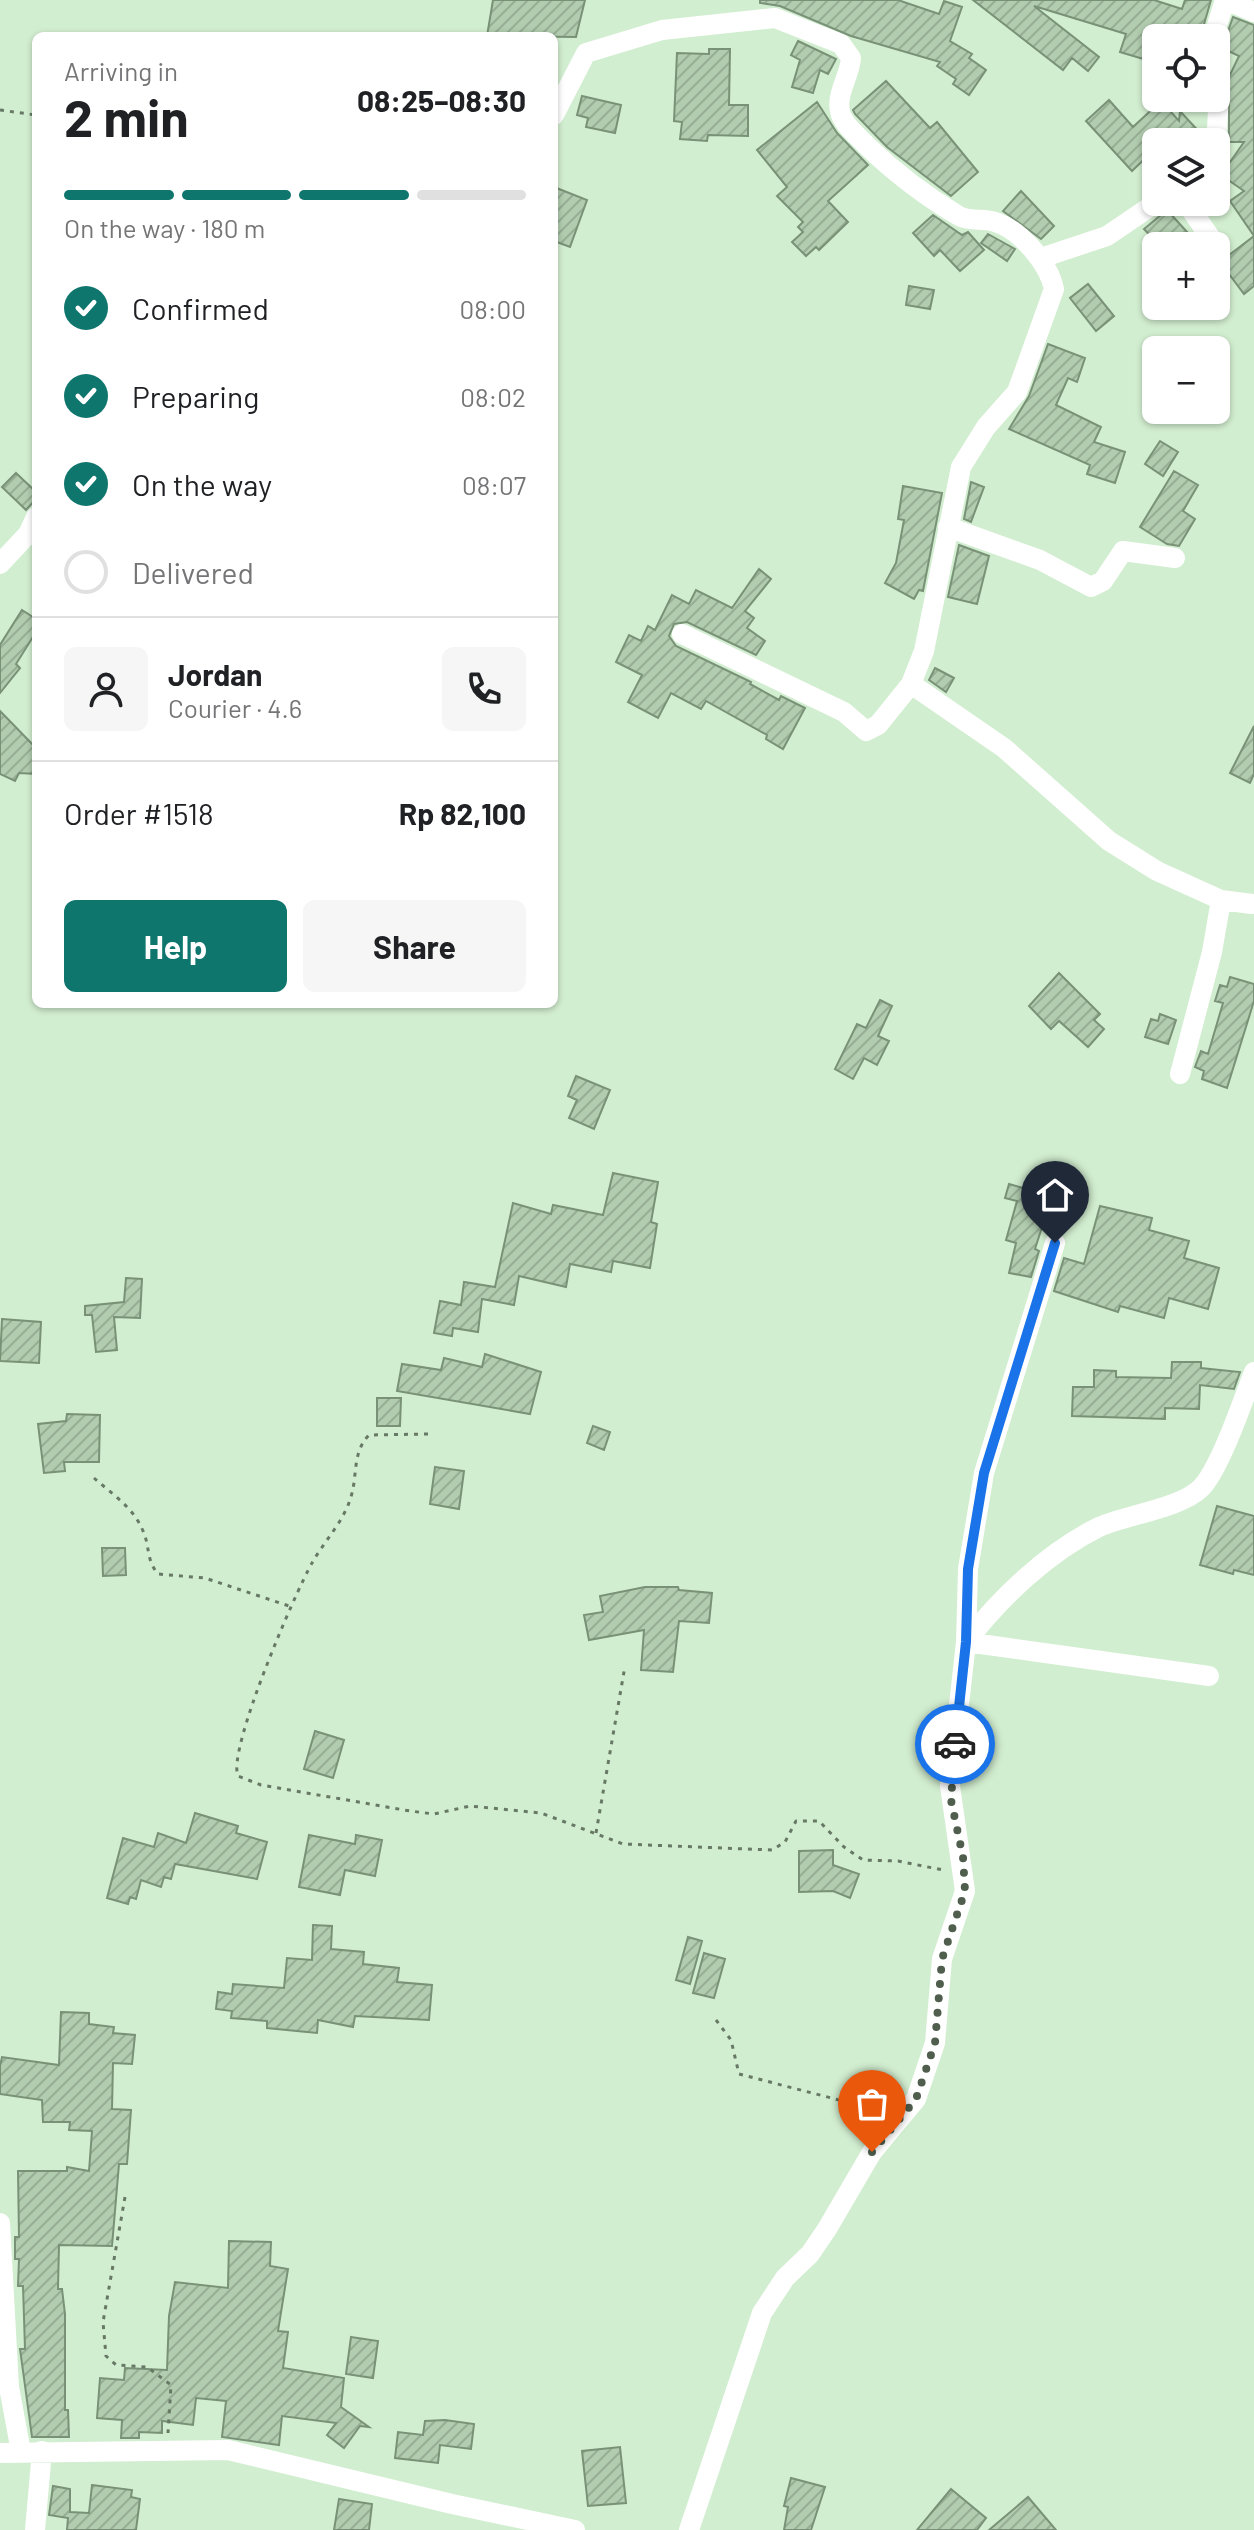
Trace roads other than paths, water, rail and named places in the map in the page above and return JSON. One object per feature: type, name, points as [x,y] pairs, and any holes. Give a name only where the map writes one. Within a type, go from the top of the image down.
[{"type":"street","points":[[1218,24],[1226,0],[1254,12]]},
{"type":"street","points":[[558,107],[586,53],[662,30],[775,18],[815,31],[848,50],[850,67],[839,103],[840,115],[897,175],[963,218],[996,222],[1009,229],[1041,258],[1054,289],[1017,392],[986,427],[961,467],[924,651],[911,684],[878,725],[866,731],[844,712],[682,634]]},
{"type":"street","points":[[1041,258],[1107,236],[1142,212]]},
{"type":"street","points":[[0,564],[32,526]]},
{"type":"street","points":[[948,527],[1040,560],[1091,587],[1103,581],[1123,551],[1175,558]]},
{"type":"street","points":[[911,684],[1004,748],[1109,841],[1157,871],[1221,900],[1252,904]]},
{"type":"street","points":[[1180,1074],[1212,952],[1221,900]]},
{"type":"street","points":[[689,2530],[762,2313],[785,2278],[810,2254],[872,2152],[916,2099],[935,2043],[942,1959],[959,1911],[965,1876],[950,1786],[966,1642],[968,1569],[984,1473],[1055,1243]]},
{"type":"street","points":[[966,1642],[989,1611],[1046,1562],[1097,1528],[1181,1500],[1201,1488],[1254,1372]]},
{"type":"street","points":[[966,1642],[1209,1676]]},
{"type":"street","points":[[0,2223],[10,2452],[167,2448],[228,2450],[575,2530]]},
{"type":"street","points":[[35,2530],[42,2451]]}]
